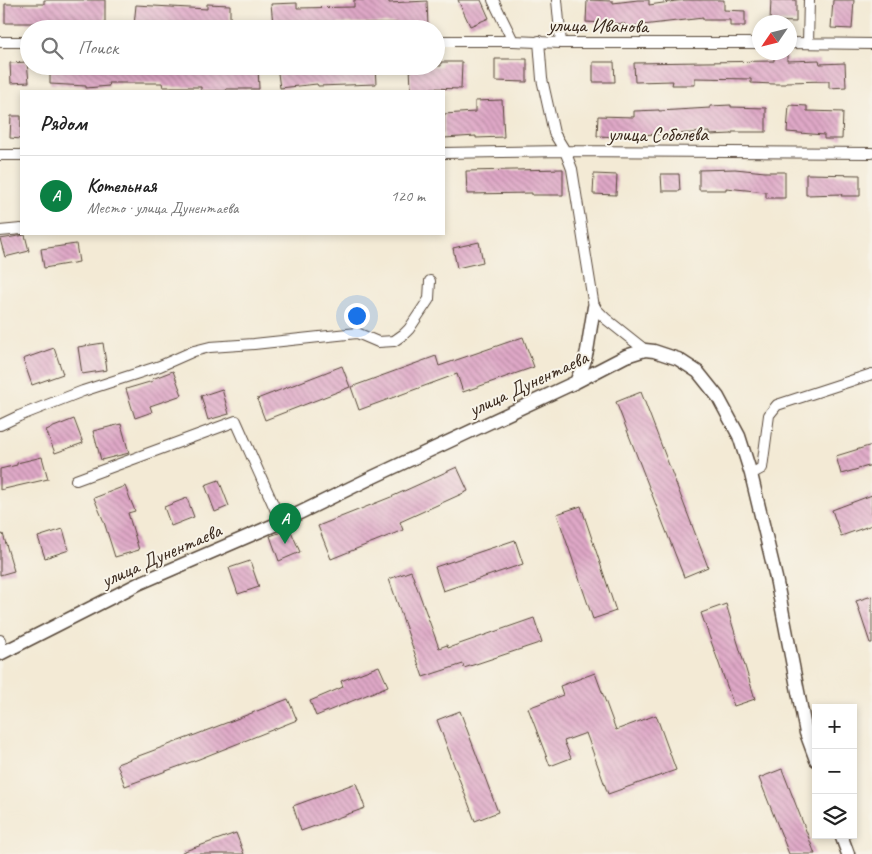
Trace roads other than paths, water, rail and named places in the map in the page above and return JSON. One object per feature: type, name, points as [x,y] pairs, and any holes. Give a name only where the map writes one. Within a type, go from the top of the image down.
[{"type":"street","points":[[493,0],[513,41]]},
{"type":"street","points":[[557,0],[561,43]]},
{"type":"street","points":[[808,43],[809,0]]},
{"type":"street","name":"улица Иванова","points":[[445,41],[752,43]]},
{"type":"street","points":[[539,41],[542,79],[554,132],[565,151],[572,169],[594,307],[587,351],[576,382]]},
{"type":"street","points":[[0,42],[20,42]]},
{"type":"street","points":[[797,43],[872,44]]},
{"type":"street","name":"улица Соболева","points":[[445,153],[565,151],[872,153]]},
{"type":"street","points":[[0,155],[20,155]]},
{"type":"street","points":[[0,230],[20,229]]},
{"type":"street","points":[[0,425],[83,391],[160,366],[194,351],[210,347],[357,333],[378,342],[394,341],[409,329],[429,299],[430,281]]},
{"type":"street","points":[[594,307],[645,350],[678,359],[698,372],[718,396],[739,436],[752,474],[776,578],[806,733],[812,749]]},
{"type":"street","name":"улица Дунентаева","points":[[1,649],[140,583],[281,522],[372,477],[576,382],[626,356],[645,350]]},
{"type":"street","points":[[752,474],[762,468],[769,415],[777,405],[872,374]]},
{"type":"street","points":[[76,480],[236,421],[281,522]]},
{"type":"street","points":[[843,839],[848,854]]},
{"type":"place","name":"Котельная","points":[[285,544]]}]
